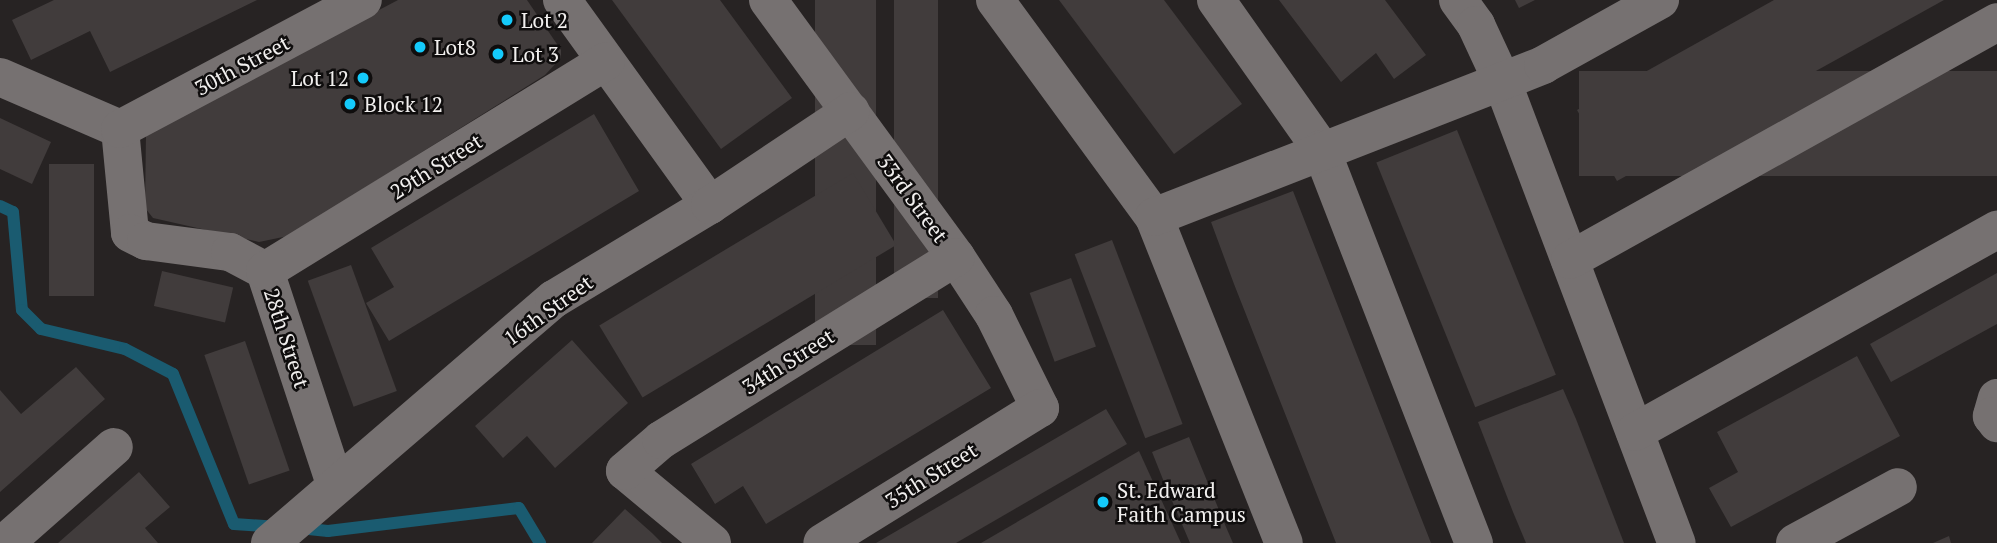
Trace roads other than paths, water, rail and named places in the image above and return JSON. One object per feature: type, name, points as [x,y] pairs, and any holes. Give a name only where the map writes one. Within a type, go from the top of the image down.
[{"type":"street","name":"30th Street","points":[[120,129],[363,0]]},
{"type":"street","points":[[562,0],[710,205]]},
{"type":"street","name":"33rd Street","points":[[768,0],[956,257],[994,316],[1040,408]]},
{"type":"street","points":[[995,0],[1154,217],[1284,543]]},
{"type":"street","points":[[1216,0],[1321,149],[1474,543]]},
{"type":"street","points":[[1458,0],[1476,25],[1503,81],[1676,543]]},
{"type":"street","points":[[1154,217],[1321,149],[1543,65],[1660,0]]},
{"type":"street","points":[[1570,260],[1997,22]]},
{"type":"street","name":"29th Street","points":[[265,271],[606,61]]},
{"type":"street","points":[[0,77],[120,129]]},
{"type":"street","name":"16th Street","points":[[270,543],[325,492],[554,299],[710,205],[851,111]]},
{"type":"street","name":"28th Street","points":[[120,129],[130,233],[146,241],[230,252],[265,271],[325,492]]},
{"type":"street","points":[[1635,432],[1997,230]]},
{"type":"street","name":"34th Street","points":[[712,543],[625,471],[661,440],[956,257]]},
{"type":"street","points":[[1997,398],[1992,416],[1997,423]]},
{"type":"street","name":"35th Street","points":[[822,543],[1040,408]]},
{"type":"street","points":[[5,543],[114,447]]},
{"type":"street","points":[[1796,543],[1898,487]]},
{"type":"waterway","points":[[0,206],[13,212],[22,310],[41,329],[125,349],[173,374],[234,524],[278,527]]},
{"type":"waterway","points":[[299,528],[328,531],[519,508],[540,543]]},
{"type":"place","name":"Lot 2","points":[[507,20]]},
{"type":"place","name":"Lot8","points":[[420,47]]},
{"type":"place","name":"Lot 3","points":[[498,54]]},
{"type":"place","name":"Lot 12","points":[[363,78]]},
{"type":"place","name":"Block 12","points":[[350,104]]},
{"type":"place","name":"St. Edward Faith Campus","points":[[1103,502]]}]
